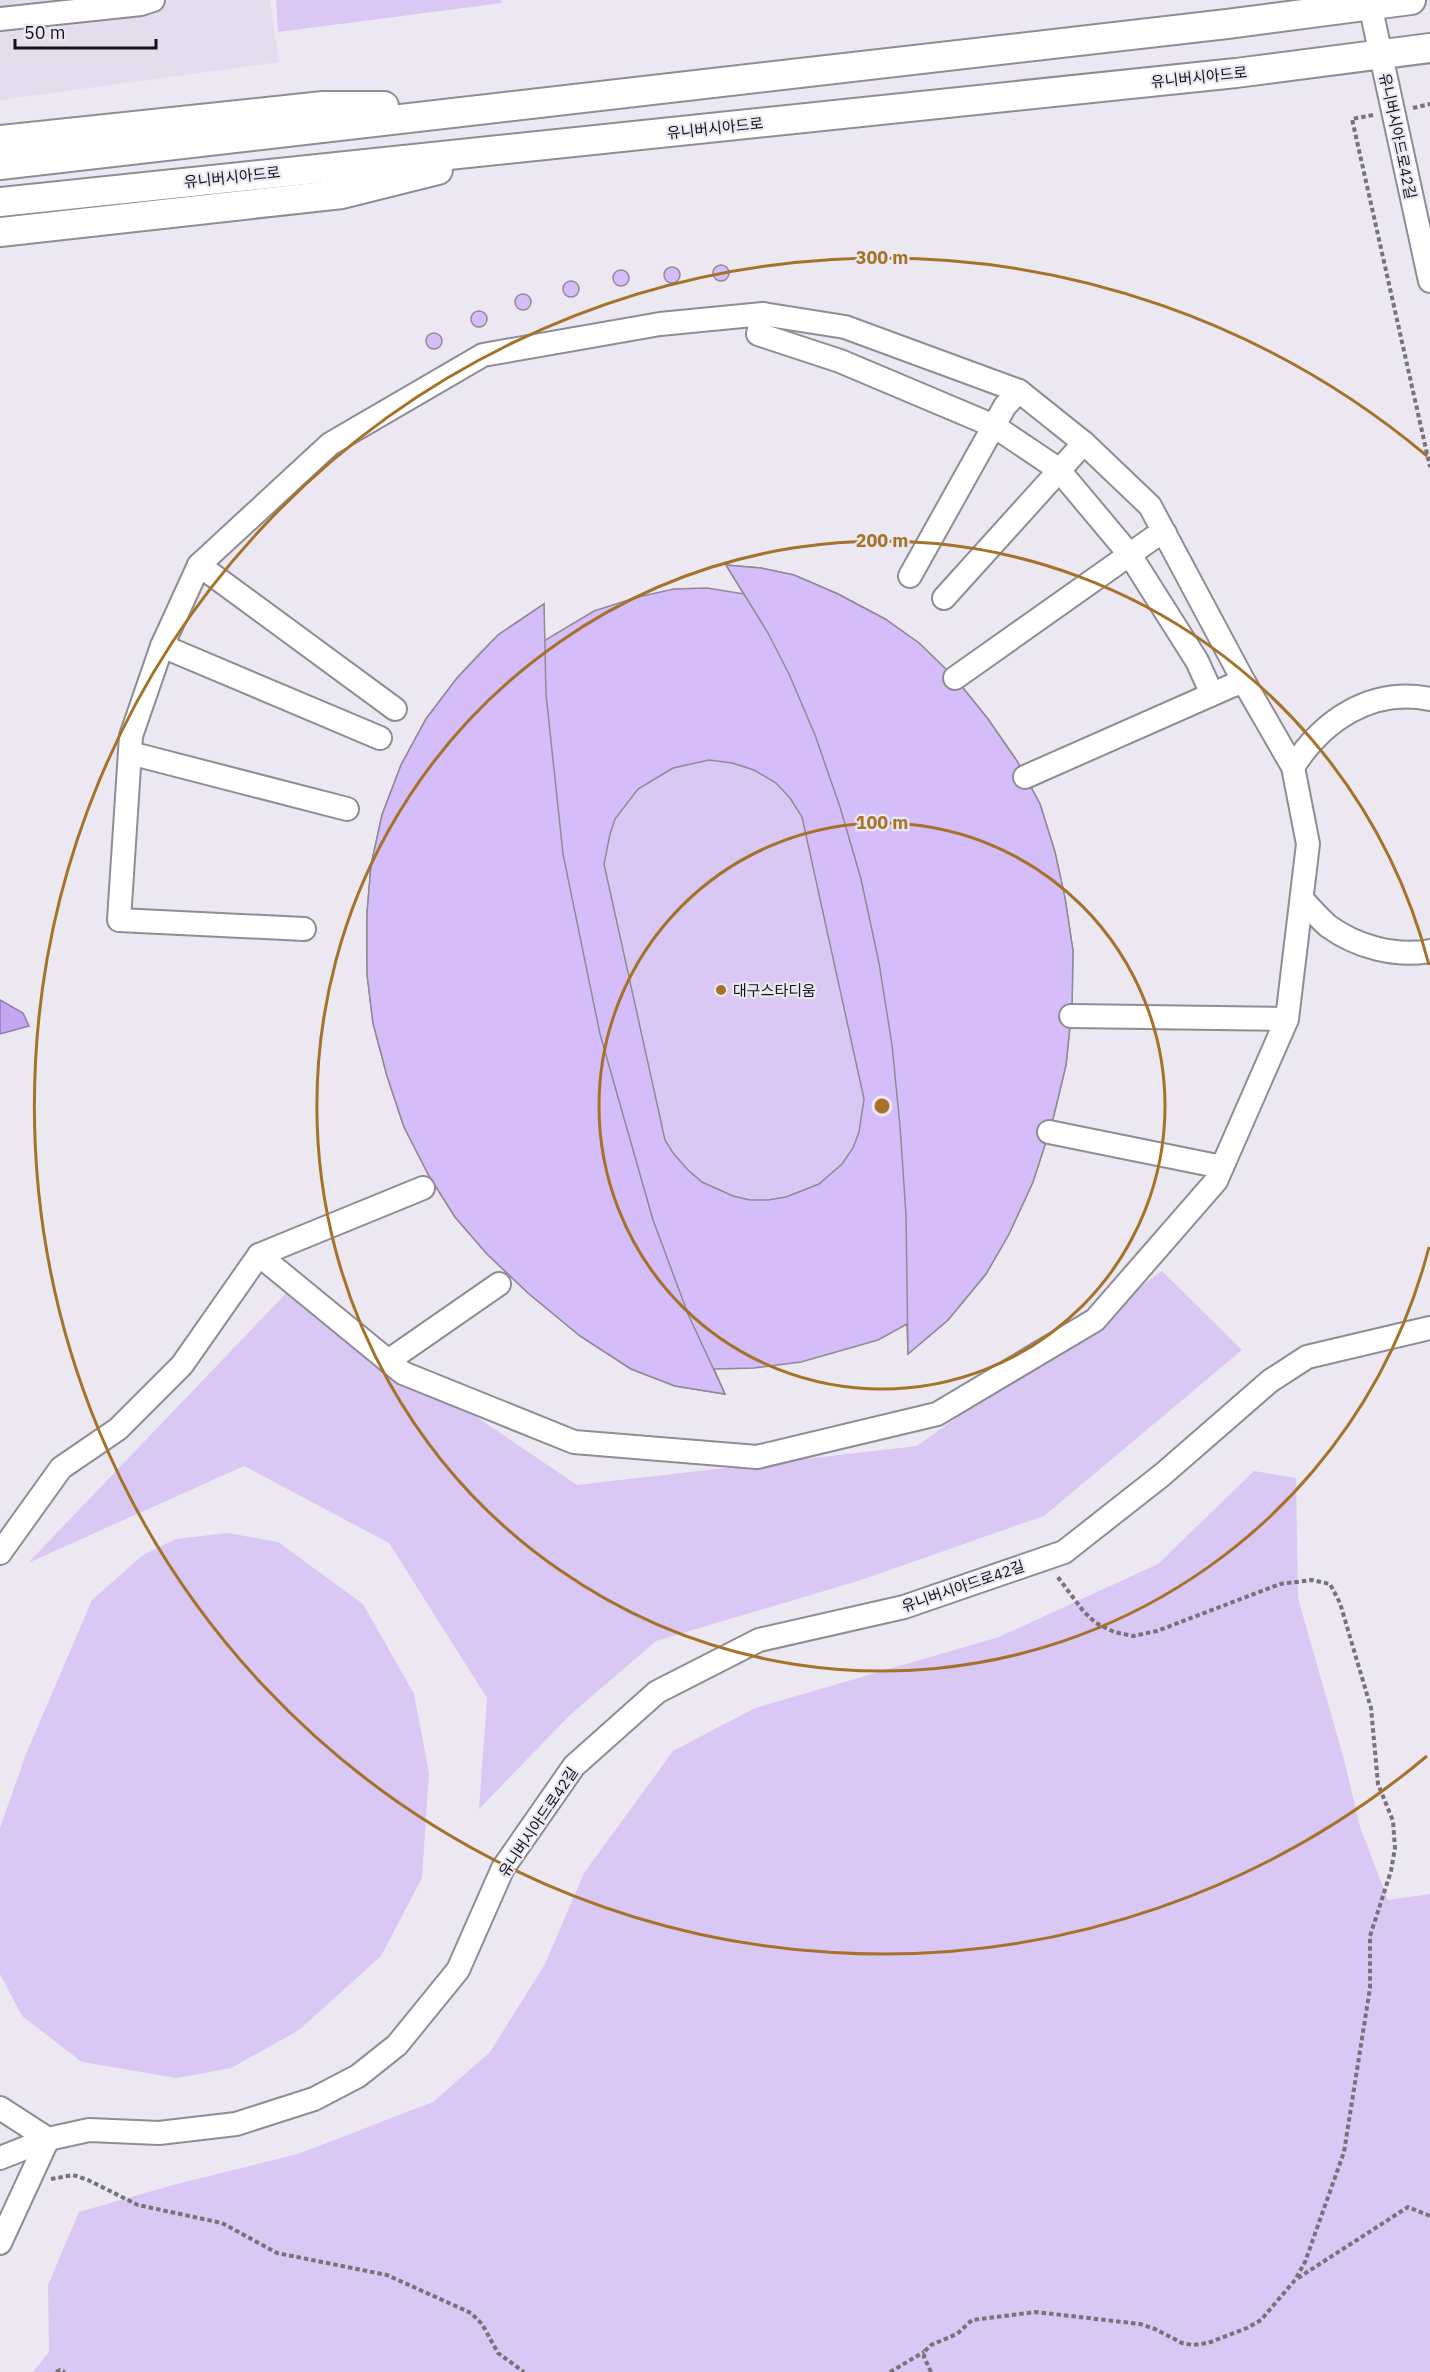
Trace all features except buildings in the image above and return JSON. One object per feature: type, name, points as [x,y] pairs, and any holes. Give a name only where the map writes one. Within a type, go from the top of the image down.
[{"type":"main road","points":[[0,165],[1371,11],[1411,0]]},
{"type":"main road","name":"유니버시아드로","points":[[0,202],[1213,75],[1430,48]]},
{"type":"main road","points":[[0,140],[323,106],[530,105]]},
{"type":"main road","points":[[0,232],[342,194],[530,147]]},
{"type":"street","points":[[0,19],[141,4],[153,0]]},
{"type":"street","name":"유니버시아드로42길","points":[[1371,11],[1430,281]]},
{"type":"street","points":[[763,314],[758,334],[840,361],[994,426],[1058,469],[1130,555],[1197,661],[1212,694]]},
{"type":"street","points":[[259,1255],[403,1373],[574,1442],[757,1457],[937,1414],[1095,1320],[1216,1181],[1287,1020],[1308,844],[1293,767],[1244,682],[1150,506],[1084,443],[1019,391],[845,327],[763,314],[660,324],[483,355],[330,444],[199,565],[162,646],[131,736],[119,920],[304,929]]},
{"type":"street","points":[[910,576],[1005,406],[1019,391]]},
{"type":"street","points":[[944,598],[1058,469],[1084,443]]},
{"type":"street","points":[[955,678],[1153,538],[1165,533]]},
{"type":"street","points":[[199,565],[394,709]]},
{"type":"street","points":[[162,646],[380,738]]},
{"type":"street","points":[[1025,777],[1244,682]]},
{"type":"street","points":[[1293,767],[1303,751],[1325,727],[1353,709],[1384,699],[1418,697],[1430,699]]},
{"type":"street","points":[[130,753],[347,809]]},
{"type":"street","points":[[1302,899],[1328,926],[1355,942],[1385,951],[1417,953],[1430,951]]},
{"type":"street","points":[[1071,1016],[1287,1020]]},
{"type":"street","points":[[1049,1132],[1222,1167]]},
{"type":"street","points":[[0,1553],[61,1468],[118,1429],[182,1365],[259,1255],[423,1188]]},
{"type":"street","points":[[388,1361],[500,1284]]},
{"type":"street","name":"유니버시아드로42길","points":[[0,2158],[48,2139],[89,2130],[159,2133],[236,2124],[314,2099],[358,2076],[397,2045],[458,1970],[503,1868],[574,1766],[657,1692],[759,1640],[904,1607],[1064,1552],[1162,1475],[1270,1381],[1307,1357],[1430,1328]]},
{"type":"street","points":[[0,2108],[48,2139],[0,2243]]},
{"type":"path","points":[[1430,104],[1352,119],[1430,467]]},
{"type":"path","points":[[890,2372],[931,2345],[957,2334],[972,2320],[1036,2312],[1140,2324],[1182,2343],[1192,2345],[1208,2343],[1247,2328],[1261,2320],[1295,2280],[1311,2247],[1344,2152],[1370,1988],[1370,1936],[1391,1871],[1395,1848],[1393,1821],[1378,1784],[1371,1708],[1340,1603],[1330,1584],[1312,1580],[1296,1581],[1280,1584],[1151,1632],[1125,1636],[1096,1623],[1084,1612],[1045,1558]]},
{"type":"path","points":[[27,2186],[73,2175],[138,2205],[222,2223],[277,2253],[387,2275],[471,2313],[482,2324],[498,2353],[524,2372]]},
{"type":"path","points":[[1295,2280],[1408,2207],[1430,2216]]},
{"type":"path","points":[[925,2351],[924,2357],[931,2372]]},
{"type":"path","points":[[56,2372],[60,2370],[65,2372]]},
{"type":"shaded area","points":[[0,0],[270,0],[279,62],[0,100]]},
{"type":"shaded area","points":[[276,0],[501,0],[502,3],[278,32]]},
{"type":"shaded area","name":"대구스타디움","points":[[726,565],[761,568],[794,575],[838,594],[885,619],[919,643],[955,678],[988,719],[1017,761],[1055,852],[1073,951],[1072,1007],[1066,1065],[986,1274],[948,1320],[908,1354],[907,1324],[860,1345],[813,1358],[765,1366],[714,1369],[725,1394],[675,1386],[632,1369],[404,1127],[373,1022],[367,980],[366,937],[368,895],[374,853],[384,812],[399,772],[418,734],[441,698],[483,648],[504,630],[544,604],[545,641],[594,611],[638,597],[674,589],[707,588],[744,594]]},
{"type":"shaded area","points":[[0,1000],[23,1013],[29,1026],[0,1034]]},
{"type":"shaded area","points":[[1162,1271],[1242,1350],[1044,1516],[861,1580],[656,1641],[569,1716],[479,1809],[487,1698],[389,1543],[244,1466],[28,1563],[294,1285],[397,1363],[577,1485],[917,1446]]},
{"type":"shaded area","points":[[1254,1471],[1296,1478],[1298,1598],[1345,1763],[1360,1827],[1388,1900],[1430,1894],[1430,2372],[33,2372],[49,2352],[48,2285],[79,2212],[173,2185],[298,2154],[433,2102],[490,2052],[545,1964],[584,1873],[673,1751],[755,1708],[999,1637],[1158,1564]]},
{"type":"shaded area","points":[[227,1533],[278,1542],[363,1604],[414,1694],[429,1773],[422,1878],[381,1956],[299,2030],[231,2068],[177,2078],[82,2062],[22,2016],[0,1974],[0,1828],[26,1754],[92,1600],[143,1555],[176,1539]]},
{"type":"place","name":"대구스타디움","points":[[721,990]]}]
